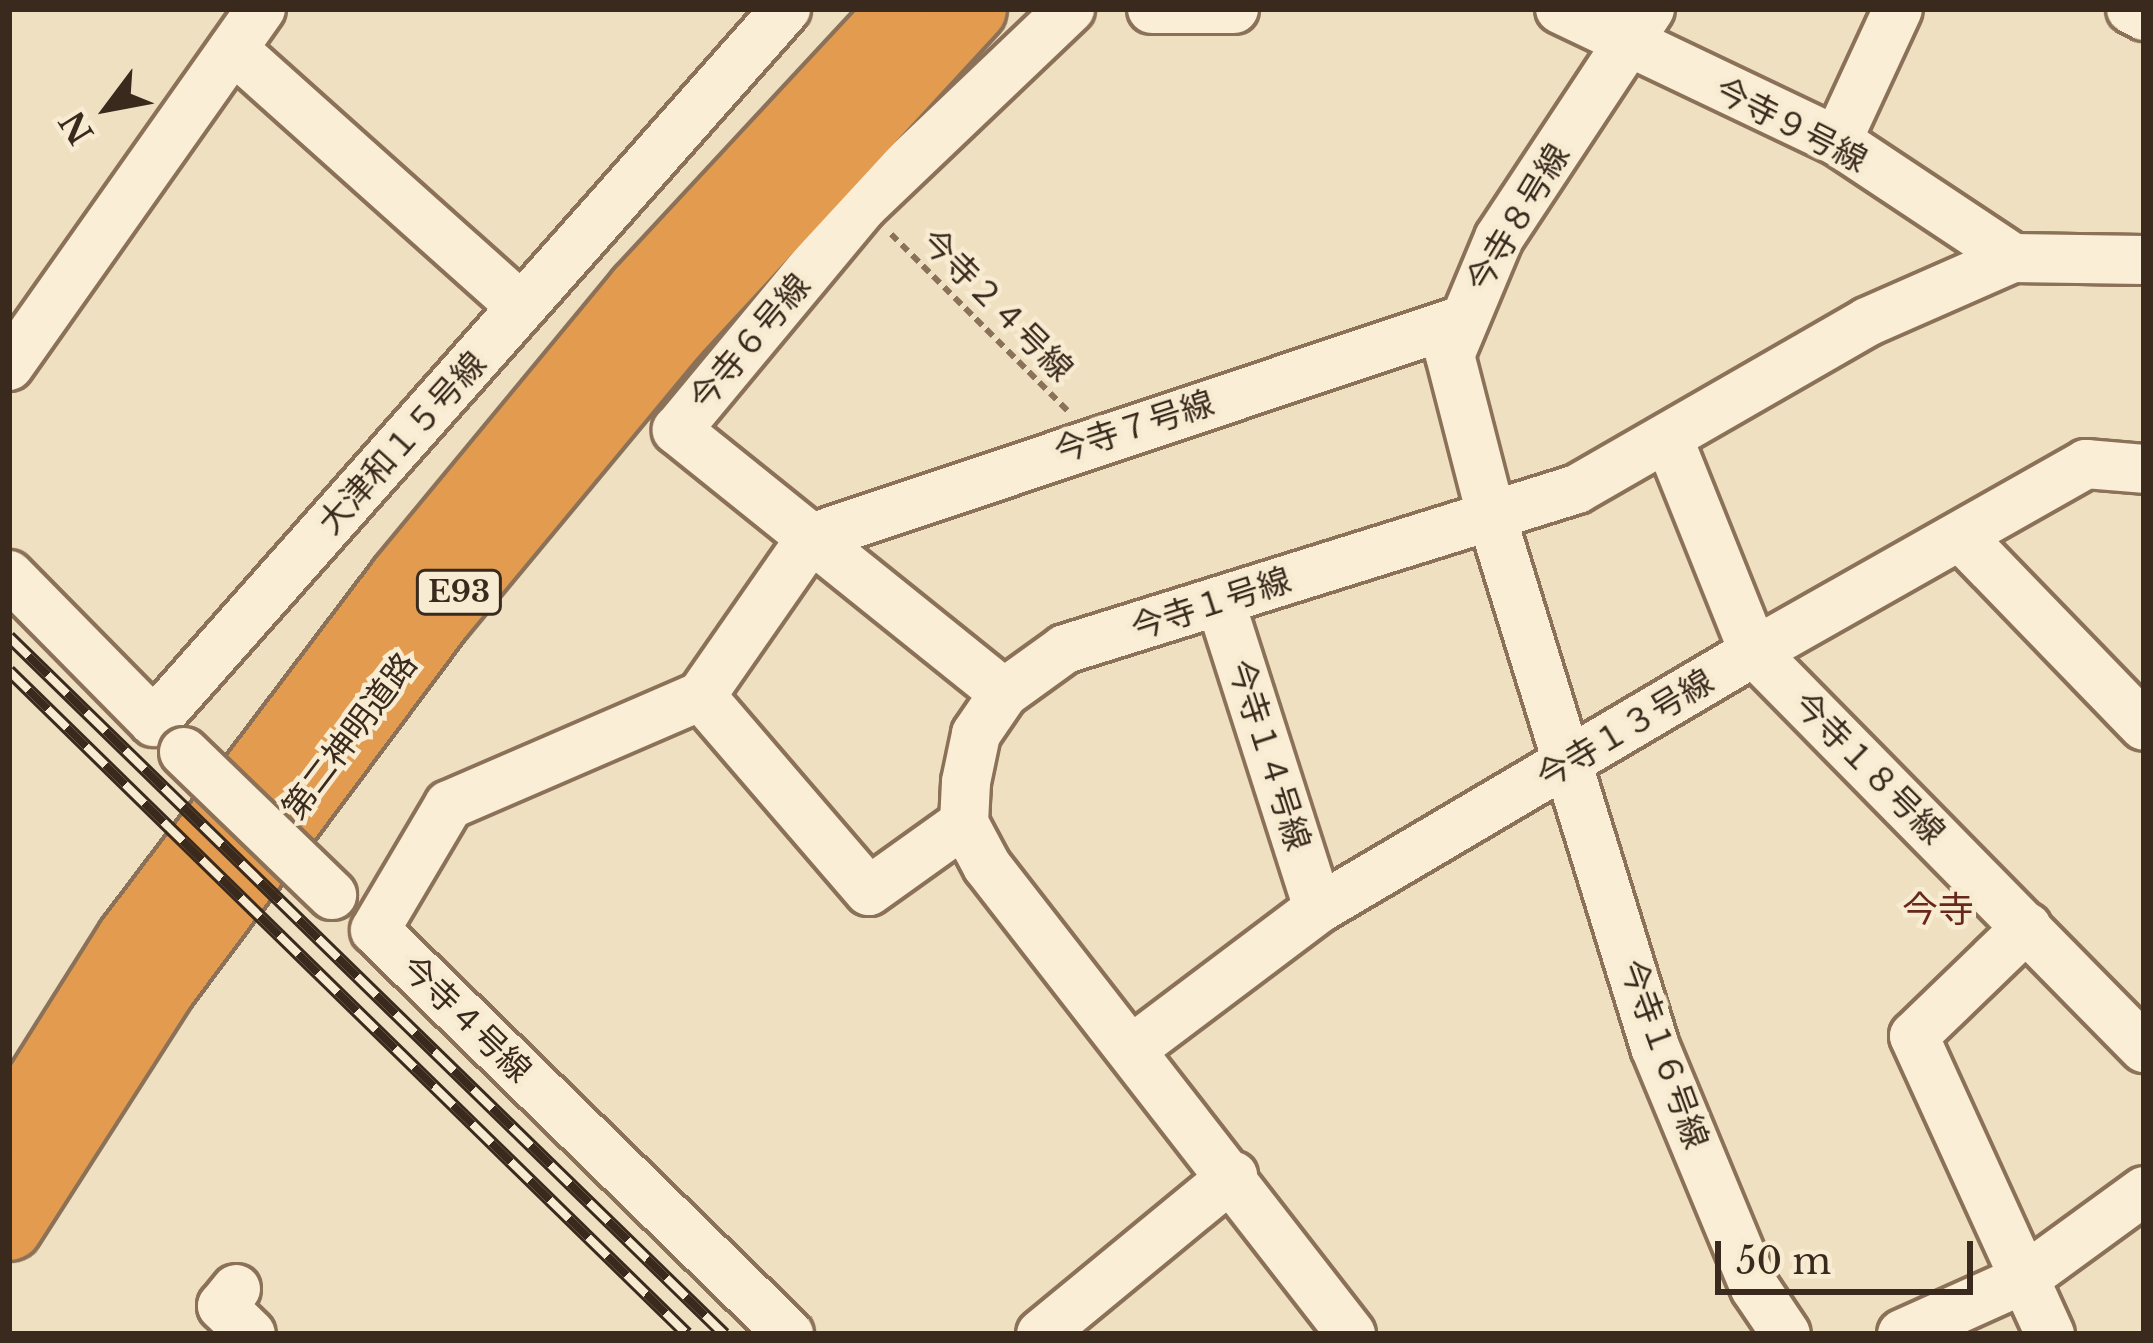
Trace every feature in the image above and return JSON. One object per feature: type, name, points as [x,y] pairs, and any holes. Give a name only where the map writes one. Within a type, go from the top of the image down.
[{"type":"highway","name":"第二神明道路","points":[[9,1132],[130,940],[402,580],[640,292],[903,9]]},
{"type":"highway","name":"第二神明道路","points":[[9,1226],[164,985],[440,615],[674,333],[973,9]]},
{"type":"street","points":[[9,366],[261,9]]},
{"type":"street","name":"大津和１５号線","points":[[169,737],[522,307],[786,9]]},
{"type":"street","name":"今寺６号線","points":[[1004,693],[677,430],[863,206],[1070,9]]},
{"type":"street","points":[[1152,9],[1234,9]]},
{"type":"street","name":"今寺９号線","points":[[1560,9],[1638,27],[1837,141],[2013,258]]},
{"type":"street","points":[[1837,141],[1898,9]]},
{"type":"street","points":[[2131,9],[2144,16]]},
{"type":"street","name":"今寺８号線","points":[[1569,764],[1491,515],[1450,355],[1459,322],[1498,238],[1638,27]]},
{"type":"street","points":[[232,50],[522,307]]},
{"type":"street","name":"今寺１号線","points":[[964,823],[976,734],[1004,693],[1066,650],[1577,489],[1867,322],[2013,258],[2144,260]]},
{"type":"street","name":"今寺７号線","points":[[812,538],[1096,439],[1459,322]]},
{"type":"street","name":"今寺１８号線","points":[[1669,440],[1754,652],[2144,1048]]},
{"type":"street","name":"今寺１３号線","points":[[1131,1050],[1318,909],[1754,652],[1963,539],[2086,464],[2144,469]]},
{"type":"street","points":[[812,538],[701,696],[869,891],[964,823],[987,866],[1233,1176],[1351,1334]]},
{"type":"street","points":[[1963,539],[2144,726]]},
{"type":"street","points":[[9,575],[169,737],[332,895],[375,930]]},
{"type":"street","name":"今寺１４号線","points":[[1220,601],[1318,909]]},
{"type":"street","name":"今寺４号線","points":[[701,696],[449,805],[375,930],[789,1334]]},
{"type":"street","name":"今寺１６号線","points":[[1569,764],[1655,1047],[1755,1288],[1786,1334]]},
{"type":"street","points":[[2027,927],[1914,1036],[2050,1334]]},
{"type":"street","points":[[1041,1334],[1233,1176]]},
{"type":"street","points":[[1902,1334],[2022,1280],[2144,1191]]},
{"type":"path","name":"今寺２４号線","points":[[863,206],[1096,439]]},
{"type":"railway","points":[[9,637],[724,1334]]},
{"type":"railway","points":[[9,671],[687,1334]]},
{"type":"district","name":"今寺","points":[[1938,910]]}]
